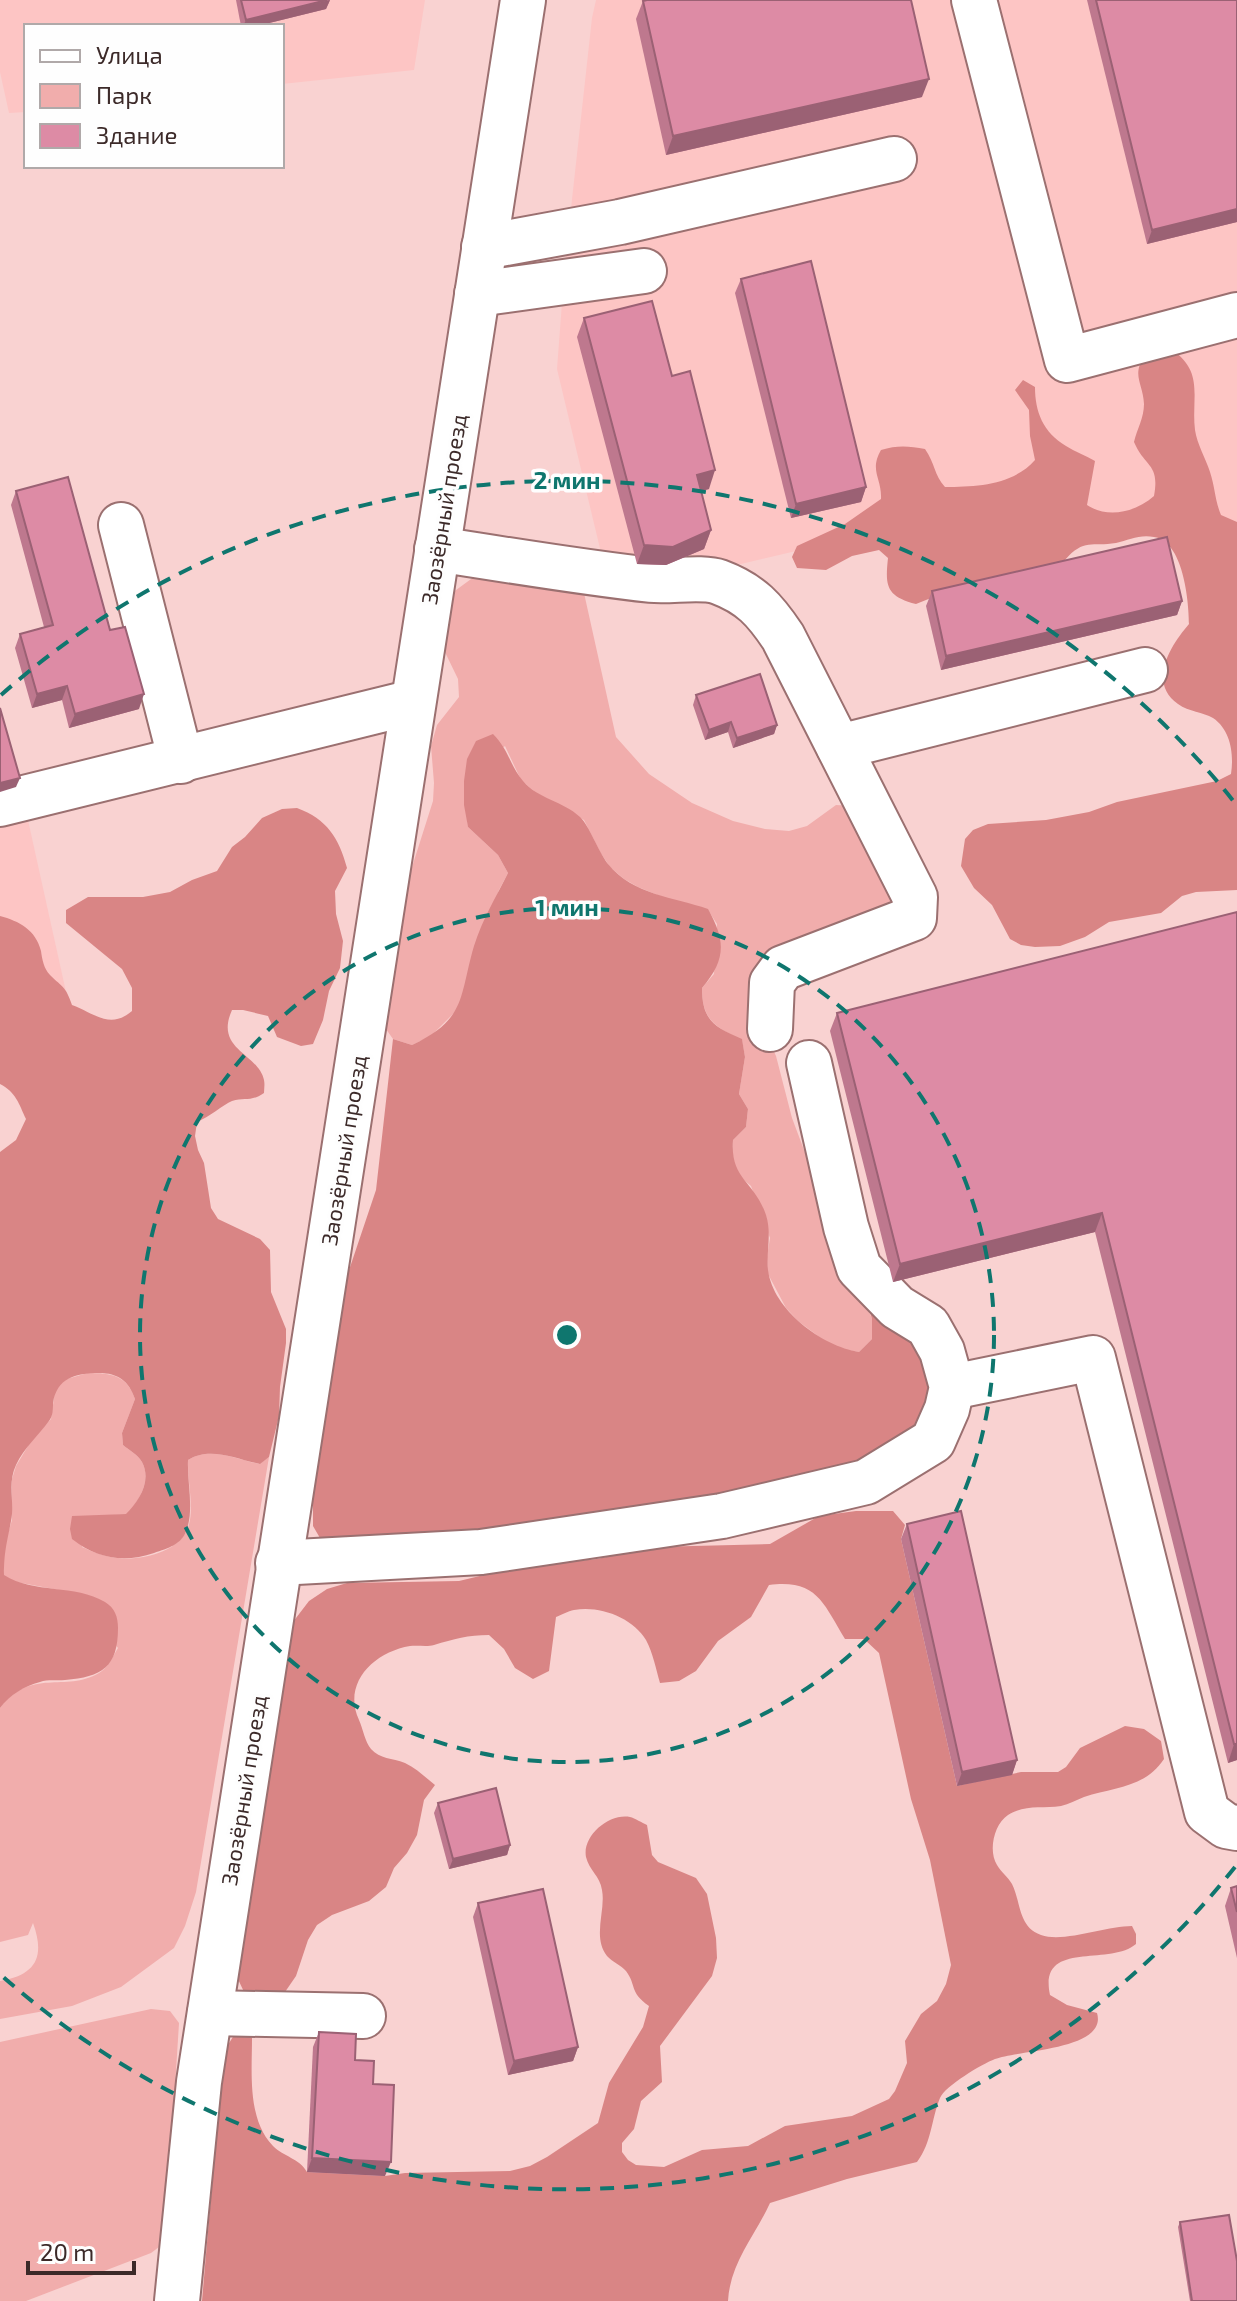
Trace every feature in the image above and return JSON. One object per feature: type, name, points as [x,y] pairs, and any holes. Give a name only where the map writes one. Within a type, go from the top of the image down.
[{"type":"street","name":"Заозёрный проезд","points":[[177,2301],[199,2082],[523,0]]},
{"type":"street","points":[[974,0],[1067,360],[1237,315]]},
{"type":"street","points":[[484,247],[620,222],[894,159]]},
{"type":"street","points":[[477,294],[644,271]]},
{"type":"street","points":[[121,525],[181,761]]},
{"type":"street","points":[[437,549],[613,576],[664,581],[716,581],[764,608],[783,637],[915,897],[914,918],[783,968],[772,983],[770,1029]]},
{"type":"street","points":[[839,747],[1145,670]]},
{"type":"street","points":[[0,804],[413,702]]},
{"type":"street","points":[[278,1563],[481,1552],[722,1516],[866,1482],[933,1441],[947,1409],[952,1387],[942,1351],[928,1326],[897,1307],[859,1268],[846,1227],[809,1063]]},
{"type":"street","points":[[952,1387],[1093,1358],[1207,1812],[1226,1826],[1237,1828]]},
{"type":"street","points":[[210,2013],[363,2016]]},
{"type":"shaded area","points":[[0,0],[425,0],[414,70],[284,84],[284,24],[24,24],[24,112],[9,113],[0,72]]},
{"type":"shaded area","points":[[596,0],[1237,0],[1237,539],[1160,523],[1045,556],[1030,496],[741,564],[676,565],[603,561],[557,369],[565,263]]},
{"type":"shaded area","points":[[1171,349],[1189,367],[1192,376],[1196,435],[1221,515],[1237,522],[1237,890],[1196,892],[1182,896],[1161,913],[1109,922],[1085,937],[1060,946],[1021,945],[1010,939],[992,905],[974,888],[961,866],[965,839],[973,830],[988,824],[1046,820],[1089,812],[1117,802],[1217,781],[1231,774],[1231,751],[1224,729],[1213,718],[1178,704],[1164,685],[1163,675],[1169,653],[1189,624],[1182,573],[1172,549],[1164,541],[1149,536],[1083,546],[1065,560],[916,604],[893,593],[887,576],[888,558],[879,550],[852,556],[826,570],[797,568],[792,557],[797,546],[845,524],[881,499],[876,464],[881,450],[903,446],[925,449],[945,487],[994,483],[1026,468],[1035,460],[1029,410],[1015,390],[1023,380],[1035,387],[1039,413],[1051,434],[1069,448],[1095,461],[1087,505],[1113,513],[1147,502],[1154,496],[1155,477],[1134,442],[1144,409],[1139,368],[1145,355]]},
{"type":"shaded area","points":[[0,712],[20,784],[76,1037],[0,1057]]},
{"type":"shaded area","points":[[493,734],[529,787],[566,807],[583,821],[604,859],[618,874],[642,889],[708,909],[718,931],[721,950],[716,968],[702,988],[704,1008],[717,1026],[742,1039],[745,1057],[739,1094],[748,1109],[746,1127],[733,1140],[733,1153],[739,1172],[766,1215],[769,1229],[768,1270],[772,1285],[789,1312],[802,1324],[830,1342],[859,1352],[872,1339],[872,1319],[866,1299],[933,1360],[927,1419],[860,1471],[485,1540],[333,1545],[320,1538],[313,1526],[313,1488],[341,1294],[376,1190],[393,1039],[412,1045],[443,1026],[452,1016],[462,993],[477,936],[508,873],[498,855],[468,827],[464,805],[467,759],[476,741]]},
{"type":"shaded area","points":[[297,808],[316,818],[330,831],[347,868],[335,891],[336,914],[343,941],[340,968],[329,991],[323,1020],[313,1044],[301,1046],[277,1037],[268,1016],[232,1010],[229,1034],[233,1043],[260,1071],[264,1093],[232,1101],[197,1122],[195,1136],[204,1163],[211,1208],[218,1219],[260,1239],[270,1250],[271,1292],[286,1329],[286,1343],[279,1416],[269,1457],[260,1464],[214,1454],[188,1460],[190,1512],[182,1539],[143,1556],[122,1558],[101,1555],[72,1539],[72,1516],[126,1514],[139,1497],[145,1483],[145,1469],[138,1457],[123,1445],[122,1433],[135,1399],[130,1387],[112,1375],[82,1374],[63,1383],[55,1395],[50,1419],[23,1453],[13,1472],[12,1514],[4,1575],[28,1585],[81,1593],[105,1602],[117,1617],[115,1652],[111,1661],[98,1673],[78,1679],[34,1684],[13,1695],[0,1708],[0,1152],[16,1140],[26,1119],[19,1103],[0,1084],[0,916],[31,932],[39,944],[46,970],[65,990],[72,1005],[109,1020],[124,1017],[132,1011],[132,988],[122,969],[66,923],[66,910],[88,897],[143,897],[170,892],[217,871],[232,847],[262,818],[282,809]]},
{"type":"shaded area","points":[[856,1511],[893,1511],[905,1525],[901,1539],[957,1786],[1021,1772],[1058,1772],[1066,1767],[1080,1748],[1125,1726],[1144,1729],[1161,1741],[1164,1759],[1148,1776],[1061,1806],[1015,1812],[1003,1819],[994,1838],[994,1859],[1012,1884],[1024,1920],[1034,1931],[1061,1937],[1132,1926],[1136,1934],[1136,1944],[1109,1954],[1065,1960],[1055,1967],[1049,1978],[1050,1995],[1067,2005],[1097,2013],[1097,2025],[1089,2035],[1059,2046],[995,2059],[956,2082],[940,2098],[928,2139],[917,2162],[847,2179],[770,2203],[738,2262],[728,2301],[202,2301],[221,2081],[226,2048],[236,2032],[246,2031],[252,2038],[253,2095],[265,2135],[273,2146],[307,2172],[385,2176],[510,2171],[530,2166],[547,2157],[598,2123],[609,2083],[643,2027],[649,2006],[636,1993],[626,1971],[607,1956],[600,1940],[602,1890],[587,1862],[586,1849],[593,1834],[614,1819],[630,1817],[647,1825],[652,1855],[658,1862],[696,1878],[707,1894],[717,1958],[712,1976],[660,2046],[662,2082],[641,2101],[634,2129],[622,2143],[622,2152],[628,2160],[636,2165],[664,2167],[702,2150],[748,2146],[785,2126],[852,2116],[889,2099],[907,2063],[905,2041],[921,2014],[937,2001],[951,1965],[930,1860],[911,1799],[879,1653],[864,1639],[845,1639],[817,1596],[798,1586],[769,1585],[751,1617],[718,1641],[696,1671],[679,1681],[660,1683],[651,1650],[640,1632],[615,1615],[594,1609],[574,1610],[556,1617],[549,1671],[533,1679],[515,1668],[504,1649],[489,1635],[431,1646],[410,1646],[384,1655],[365,1671],[358,1682],[355,1706],[371,1749],[378,1755],[409,1765],[435,1785],[424,1800],[417,1835],[394,1868],[386,1887],[369,1901],[332,1915],[317,1925],[308,1940],[296,1976],[285,1992],[245,1994],[236,1975],[283,1635],[309,1601],[327,1589],[347,1583],[459,1581],[517,1567],[597,1559],[653,1547],[770,1544],[819,1516]]},
{"type":"green space","points":[[482,571],[582,584],[616,737],[649,774],[692,803],[733,821],[789,831],[807,826],[836,805],[853,806],[898,902],[757,1015],[776,1056],[792,1118],[807,1158],[872,1319],[872,1339],[859,1352],[826,1342],[798,1321],[786,1308],[768,1274],[770,1238],[751,1186],[737,1174],[732,1158],[733,1140],[746,1127],[748,1109],[739,1094],[745,1057],[742,1040],[717,1026],[704,1008],[702,988],[714,974],[717,924],[708,910],[672,901],[624,879],[610,867],[584,820],[535,792],[521,780],[505,746],[464,781],[468,827],[498,855],[508,873],[499,890],[459,1008],[431,1036],[412,1045],[393,1039],[381,1022],[406,886],[433,801],[431,746],[437,725],[459,697],[458,679],[443,648],[452,593]]},
{"type":"green space","points":[[88,1373],[117,1377],[132,1391],[135,1399],[122,1433],[123,1445],[140,1459],[146,1476],[140,1497],[127,1514],[99,1516],[82,1547],[127,1559],[168,1549],[183,1536],[190,1520],[188,1460],[214,1454],[259,1464],[269,1457],[196,1892],[185,1926],[174,1948],[121,1987],[72,2006],[0,2019],[0,1981],[30,1969],[38,1954],[38,1945],[33,1923],[28,1935],[0,1942],[0,1708],[24,1688],[86,1679],[99,1673],[118,1648],[75,1593],[16,1582],[4,1576],[4,1547],[12,1520],[12,1479],[16,1466],[31,1441],[51,1419],[55,1391],[63,1380]]},
{"type":"green space","points":[[151,2009],[170,2011],[179,2023],[166,2230],[159,2247],[151,2253],[26,2301],[0,2301],[0,2042]]},
{"type":"building","points":[[241,0],[327,0],[246,20]]},
{"type":"building","points":[[911,0],[929,79],[673,136],[643,1]]},
{"type":"building","points":[[1096,0],[1237,0],[1237,209],[1152,230]]},
{"type":"building","points":[[811,261],[866,487],[796,504],[741,279]]},
{"type":"building","points":[[652,301],[672,376],[690,371],[715,470],[697,475],[711,530],[673,547],[644,545],[584,318]]},
{"type":"building","points":[[68,477],[110,630],[125,627],[144,694],[75,714],[67,686],[37,694],[20,634],[53,625],[16,491]]},
{"type":"building","points":[[1167,537],[1182,601],[946,656],[932,591]]},
{"type":"building","points":[[760,674],[777,725],[737,738],[731,722],[709,730],[696,695]]},
{"type":"building","points":[[0,708],[20,778],[0,783]]},
{"type":"building","points":[[1237,912],[1237,1744],[1234,1744],[1102,1213],[900,1264],[837,1013]]},
{"type":"building","points":[[961,1511],[1017,1760],[962,1772],[907,1524]]},
{"type":"building","points":[[496,1788],[510,1845],[453,1859],[438,1803]]},
{"type":"building","points":[[1237,1886],[1237,1912],[1231,1888]]},
{"type":"building","points":[[543,1889],[578,2047],[514,2061],[478,1903]]},
{"type":"building","points":[[319,2032],[356,2034],[355,2060],[374,2061],[373,2084],[394,2085],[391,2162],[312,2158]]},
{"type":"building","points":[[1229,2215],[1237,2261],[1237,2301],[1192,2301],[1180,2222]]}]
